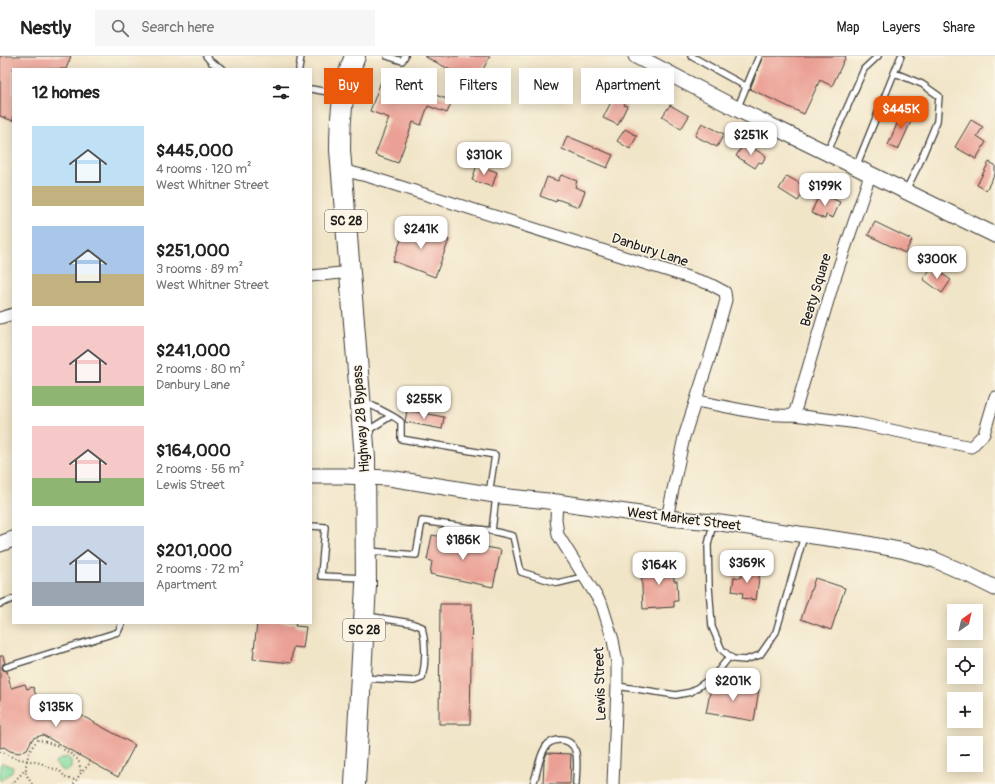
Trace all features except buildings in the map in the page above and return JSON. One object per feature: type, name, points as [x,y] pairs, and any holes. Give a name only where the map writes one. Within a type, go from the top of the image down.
[{"type":"highway","name":"Highway 28 Bypass","points":[[351,68],[355,56]]},
{"type":"highway","name":"Highway 28 Bypass","points":[[342,104],[340,135],[342,170],[366,476],[365,616],[355,784]]},
{"type":"street","points":[[636,56],[855,168],[995,235]]},
{"type":"street","name":"Danbury Lane","points":[[342,170],[370,177],[710,284],[725,292],[726,300],[684,437],[667,518]]},
{"type":"street","name":"Beaty Square","points":[[794,415],[833,284],[870,175]]},
{"type":"street","points":[[312,276],[351,272]]},
{"type":"street","points":[[0,318],[12,314]]},
{"type":"street","points":[[696,401],[760,412],[858,423],[971,447],[984,434],[995,397]]},
{"type":"street","name":"West Market Street","points":[[312,476],[366,476],[389,478],[492,495],[557,502],[667,518],[713,522],[804,536],[863,543],[904,551],[935,560],[995,588]]},
{"type":"street","name":"Lewis Street","points":[[557,502],[556,519],[558,535],[602,605],[613,640],[617,662],[613,784]]},
{"type":"street","points":[[0,544],[12,539]]},
{"type":"lane","points":[[206,56],[211,62],[221,68]]},
{"type":"lane","points":[[299,68],[301,56]]},
{"type":"lane","points":[[387,56],[402,61],[405,56]]},
{"type":"lane","points":[[691,56],[746,87]]},
{"type":"lane","points":[[737,109],[759,56]]},
{"type":"lane","points":[[827,153],[864,70],[878,56]]},
{"type":"lane","points":[[855,168],[901,56]]},
{"type":"lane","points":[[895,73],[922,84],[939,96],[938,121],[905,192]]},
{"type":"lane","points":[[312,89],[324,91]]},
{"type":"lane","points":[[360,400],[397,418],[401,422],[401,439],[495,455],[492,495],[492,531]]},
{"type":"lane","points":[[363,434],[391,416]]},
{"type":"lane","points":[[366,551],[416,555],[422,521],[492,531],[513,536],[521,572],[558,584],[583,577]]},
{"type":"lane","points":[[713,522],[708,545],[712,628],[722,650],[733,660],[745,660],[760,655],[776,632],[804,536]]},
{"type":"lane","points":[[312,526],[325,526],[321,576],[366,578]]},
{"type":"lane","points":[[0,604],[12,599]]},
{"type":"lane","points":[[361,678],[414,681],[422,678],[425,667],[425,640],[422,627],[411,623],[365,616]]},
{"type":"lane","points":[[6,667],[118,632],[122,624]]},
{"type":"lane","points":[[617,686],[676,695],[691,692],[714,676],[730,656]]},
{"type":"lane","points":[[533,784],[539,760],[546,746],[553,741],[565,740],[574,746],[577,752],[576,784]]},
{"type":"path","points":[[32,784],[26,774],[26,768],[32,746],[38,740],[47,742],[66,751],[78,760],[81,772]]},
{"type":"path","points":[[0,752],[14,758],[41,763],[60,771],[66,778],[75,780]]},
{"type":"path","points":[[74,784],[81,772],[91,762]]},
{"type":"path","points":[[12,784],[26,768]]},
{"type":"green space","points":[[67,757],[71,760],[71,768],[66,772],[55,763],[58,760]]},
{"type":"green space","points":[[2,763],[13,767],[12,772],[0,781],[0,765]]}]
